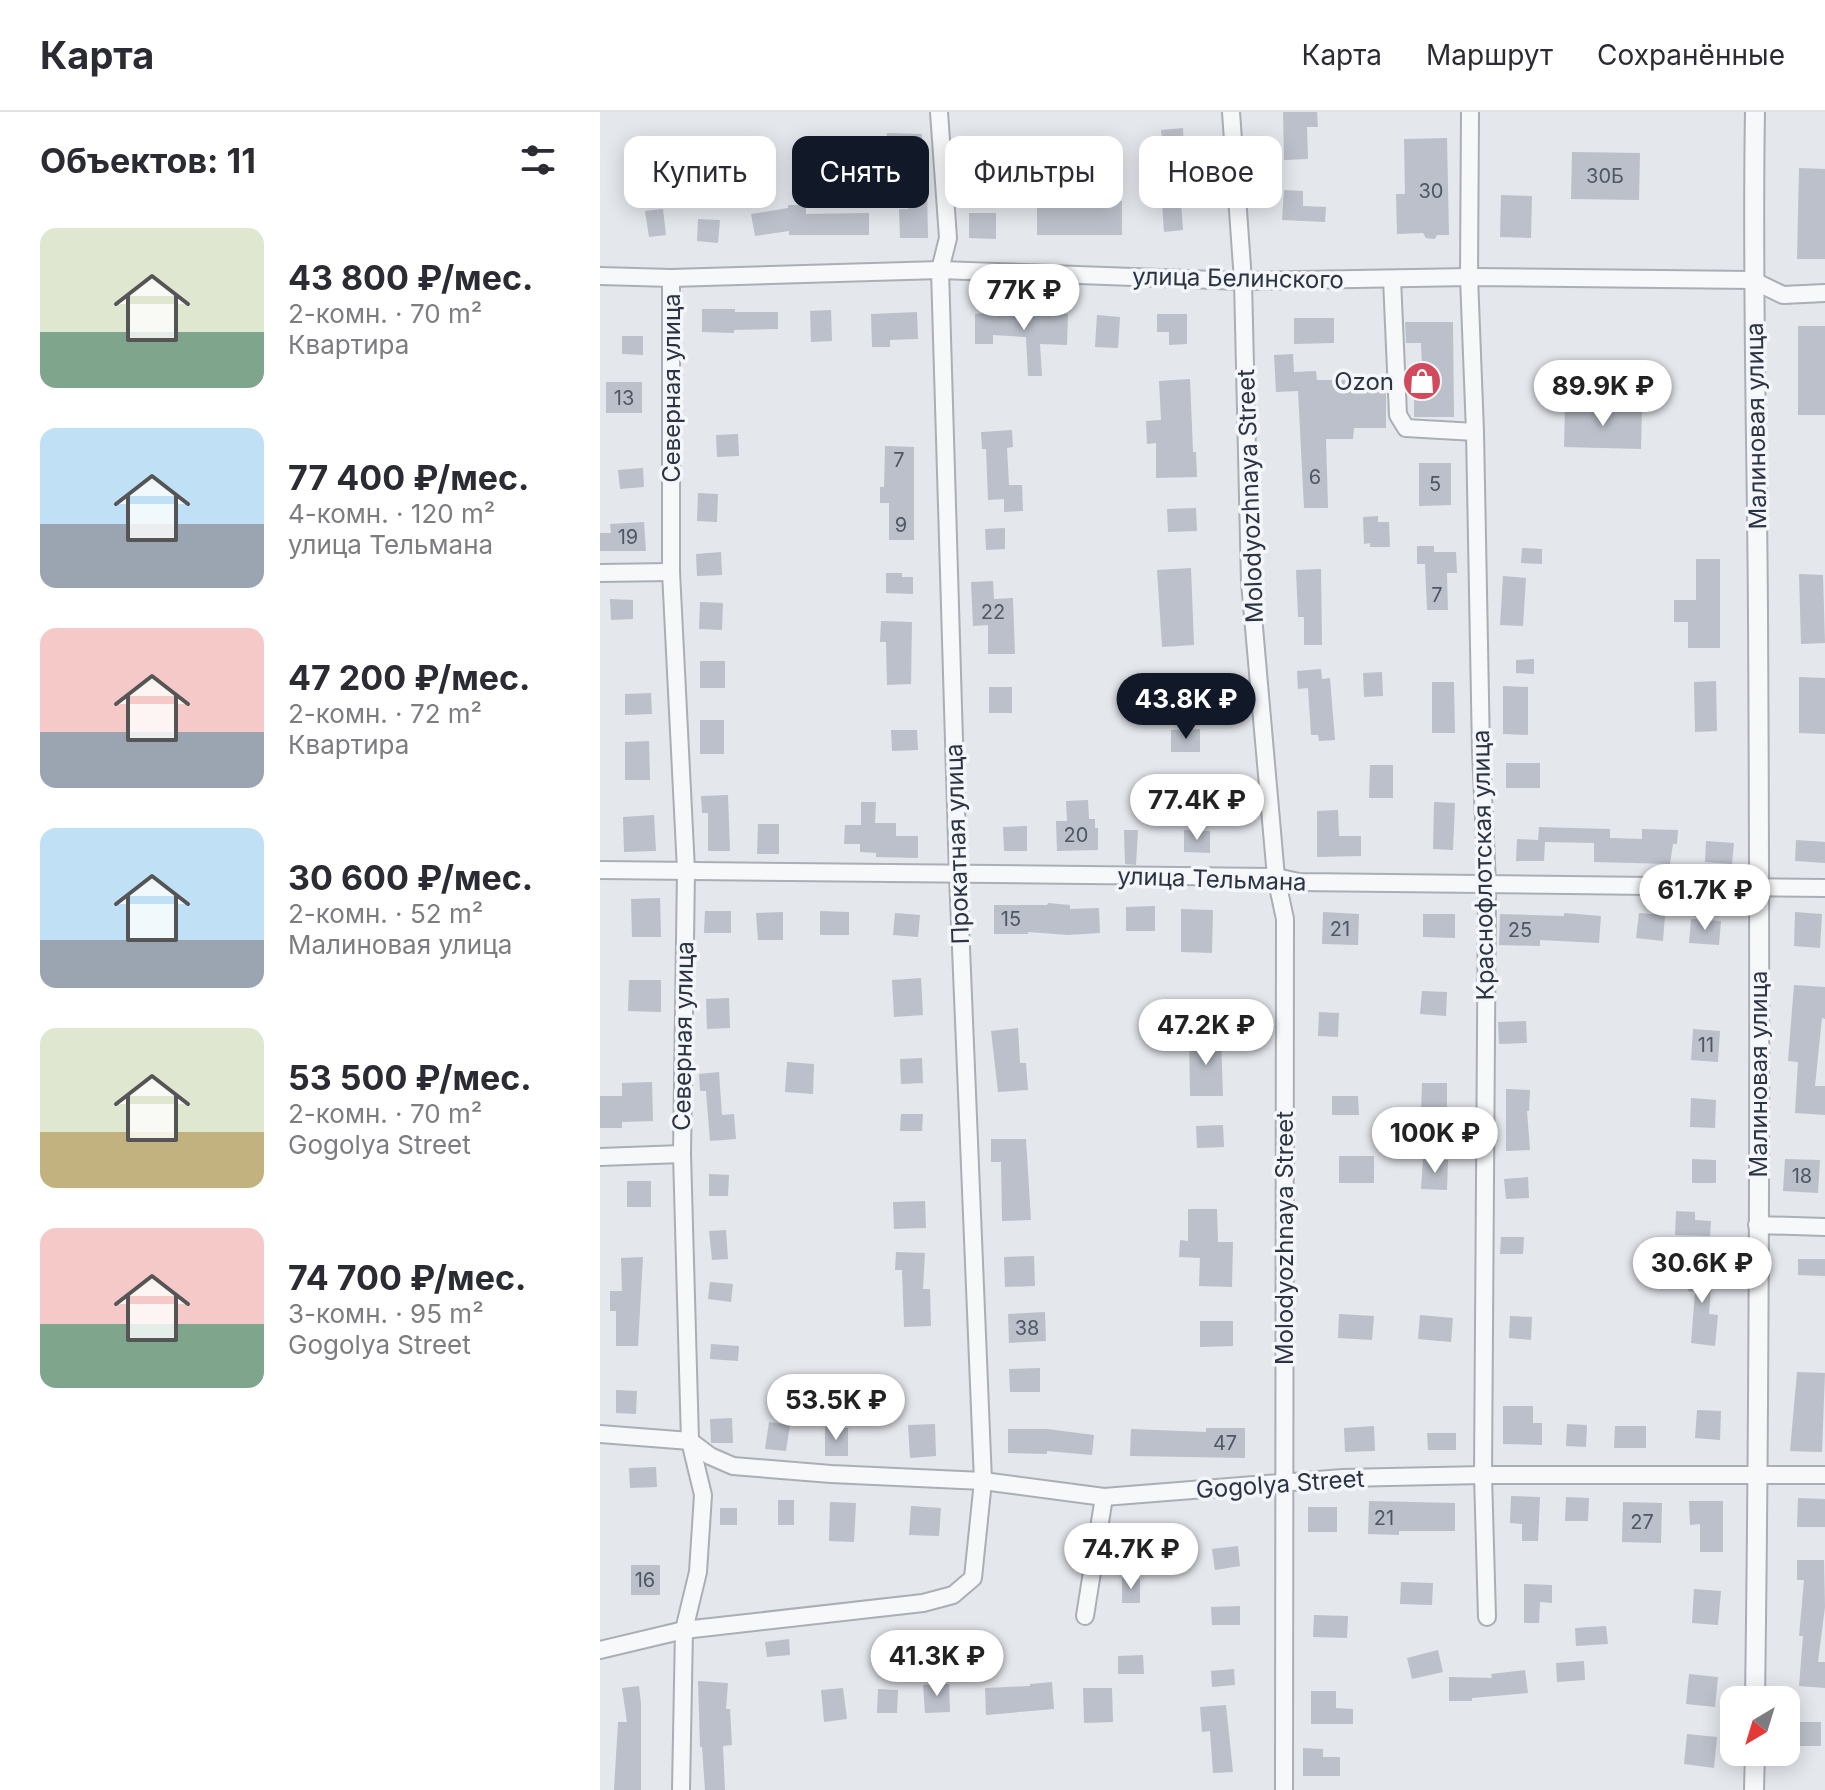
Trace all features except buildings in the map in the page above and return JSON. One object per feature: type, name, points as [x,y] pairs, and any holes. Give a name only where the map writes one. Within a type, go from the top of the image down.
[{"type":"street","name":"Прокатная улица","points":[[684,1630],[923,1603],[953,1595],[973,1578],[983,1481],[958,875],[940,270],[948,238],[939,112]]},
{"type":"street","name":"Molodyozhnaya Street","points":[[1231,112],[1243,281],[1250,582],[1276,877],[1285,919],[1284,1790]]},
{"type":"street","name":"Краснофлотская улица","points":[[1470,112],[1469,277],[1487,885],[1483,1475],[1487,1617]]},
{"type":"street","name":"Малиновая улица","points":[[1755,112],[1752,280],[1757,403],[1759,887],[1755,1686]]},
{"type":"street","name":"улица Белинского","points":[[600,276],[671,278],[940,270],[1243,281],[1469,277],[1752,280],[1783,295],[1825,293]]},
{"type":"street","name":"Северная улица","points":[[671,278],[671,572],[686,870],[682,1154],[690,1441],[703,1495],[698,1572],[684,1630],[681,1790]]},
{"type":"street","points":[[1392,279],[1398,415],[1401,423],[1406,428],[1475,432]]},
{"type":"street","points":[[600,573],[671,572]]},
{"type":"street","name":"улица Тельмана","points":[[600,870],[1276,877],[1299,882],[1825,888]]},
{"type":"street","points":[[600,1157],[682,1154]]},
{"type":"street","points":[[1757,1225],[1825,1227]]},
{"type":"street","name":"Gogolya Street","points":[[600,1434],[690,1441],[710,1456],[733,1466],[983,1481],[1104,1497],[1283,1482],[1483,1475],[1825,1475]]},
{"type":"street","points":[[1085,1616],[1104,1497]]},
{"type":"street","points":[[600,1650],[684,1630]]},
{"type":"street","points":[[1754,1790],[1755,1766]]},
{"type":"place","name":"Ozon","points":[[1422,381]]}]
